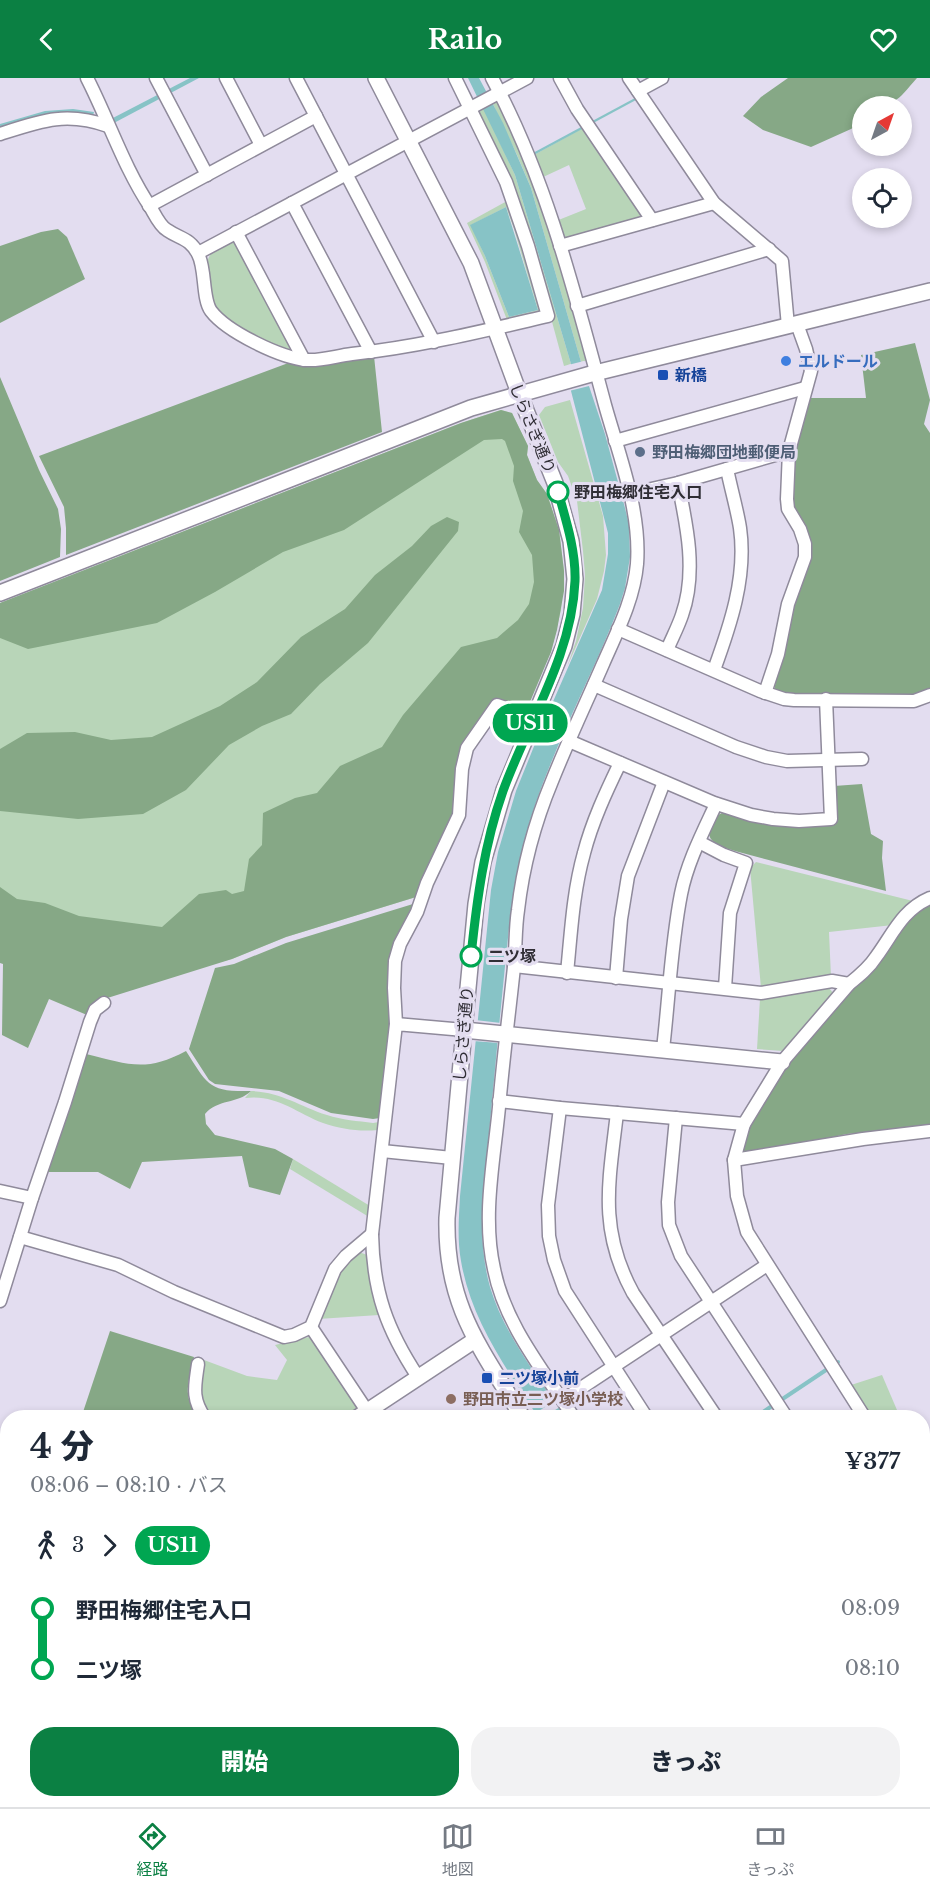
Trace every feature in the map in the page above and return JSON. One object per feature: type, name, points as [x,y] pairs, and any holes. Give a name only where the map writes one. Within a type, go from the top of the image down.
[{"type":"street","points":[[87,78],[103,109],[108,126],[149,206],[165,229],[188,240],[198,253],[210,310],[241,336],[281,354],[304,360],[318,360],[434,342],[548,316],[528,246],[506,182],[455,78]]},
{"type":"street","points":[[156,78],[207,175]]},
{"type":"street","points":[[226,78],[261,145]]},
{"type":"street","points":[[296,78],[434,342]]},
{"type":"street","name":"しらさぎ通り","points":[[376,78],[471,263],[555,483],[571,540],[575,579],[572,614],[564,646],[504,790],[483,862],[476,904],[469,1030],[452,1158],[447,1227],[449,1262],[457,1301],[475,1340],[518,1410]]},
{"type":"street","points":[[492,78],[542,190],[560,246],[615,441],[629,494],[637,537],[637,567],[625,613],[552,781],[533,833],[523,876],[514,966],[502,1033],[500,1101],[488,1234],[494,1270],[503,1301],[512,1320],[569,1410]]},
{"type":"street","points":[[198,253],[527,78]]},
{"type":"street","points":[[560,78],[577,109],[652,220]]},
{"type":"street","points":[[629,78],[714,202],[782,261],[793,325],[806,349],[811,371],[789,451],[787,499],[788,509],[800,529],[805,544],[805,557],[788,604],[778,654],[765,693]]},
{"type":"street","points":[[638,91],[662,78]]},
{"type":"street","points":[[149,206],[316,116]]},
{"type":"street","points":[[0,134],[53,119],[70,117],[108,126]]},
{"type":"street","points":[[560,246],[714,202]]},
{"type":"street","points":[[291,203],[371,352]]},
{"type":"street","points":[[236,232],[304,360]]},
{"type":"street","points":[[577,306],[769,249]]},
{"type":"street","points":[[0,593],[471,408],[594,373],[930,291]]},
{"type":"street","points":[[615,441],[805,387]]},
{"type":"street","points":[[629,494],[678,483],[789,451]]},
{"type":"street","points":[[714,670],[736,602],[741,556],[740,530],[727,469]]},
{"type":"street","points":[[667,650],[682,614],[689,580],[688,533],[678,483]]},
{"type":"street","points":[[618,629],[765,693],[784,699],[914,701],[930,695]]},
{"type":"street","points":[[594,685],[736,747],[766,757],[787,761],[862,759]]},
{"type":"street","points":[[570,741],[716,804],[751,815],[799,821],[831,819],[826,699]]},
{"type":"street","points":[[418,1377],[399,1347],[378,1295],[372,1258],[372,1234],[396,1024],[394,961],[459,815],[466,748],[497,705],[533,717]]},
{"type":"street","points":[[567,973],[574,897],[584,853],[601,804],[620,763]]},
{"type":"street","points":[[616,978],[621,919],[628,876],[664,782]]},
{"type":"street","points":[[663,1049],[681,891],[716,804]]},
{"type":"street","points":[[699,842],[746,863],[730,913],[725,988]]},
{"type":"street","points":[[860,1410],[747,1232],[741,1217],[734,1160],[744,1124],[782,1062],[849,984],[862,974],[876,958],[905,914],[915,905],[930,898]]},
{"type":"street","points":[[514,966],[761,993],[832,981],[849,984]]},
{"type":"street","points":[[0,1301],[90,1022],[95,1010],[104,1002]]},
{"type":"street","points":[[396,1024],[782,1062]]},
{"type":"street","points":[[500,1101],[744,1124]]},
{"type":"street","points":[[560,1108],[548,1205],[549,1236],[554,1260],[565,1291],[642,1410]]},
{"type":"street","points":[[617,1113],[609,1202],[612,1244],[628,1286],[712,1410]]},
{"type":"street","points":[[676,1118],[668,1202],[669,1225],[681,1256],[782,1410]]},
{"type":"street","points":[[734,1160],[863,1139],[930,1131]]},
{"type":"street","points":[[382,1151],[452,1158]]},
{"type":"street","points":[[0,1191],[32,1198]]},
{"type":"street","points":[[20,1237],[118,1265],[174,1292],[284,1337],[311,1327],[334,1269],[372,1234]]},
{"type":"street","points":[[563,1400],[767,1265]]},
{"type":"street","points":[[311,1327],[360,1410]]},
{"type":"street","points":[[368,1410],[475,1340]]},
{"type":"street","points":[[198,1364],[194,1394],[200,1410]]},
{"type":"shaded area","points":[[190,78],[199,78],[112,124],[111,119]]},
{"type":"shaded area","points":[[468,78],[479,78],[503,123],[531,188],[581,362],[605,434],[629,525],[630,557],[620,604],[544,781],[533,811],[515,885],[482,1205],[485,1267],[496,1304],[513,1338],[560,1410],[533,1410],[491,1343],[466,1283],[459,1236],[460,1196],[491,890],[498,852],[516,791],[602,590],[608,554],[608,533],[571,391],[571,364],[515,175]]},
{"type":"shaded area","points":[[788,78],[917,78],[900,96],[852,96],[852,128],[811,147],[763,130],[743,116],[761,97]]},
{"type":"shaded area","points":[[635,98],[636,100],[532,156],[531,154]]},
{"type":"shaded area","points":[[499,100],[526,162],[549,224],[589,360],[581,362],[531,188],[493,104]]},
{"type":"shaded area","points":[[73,109],[94,112],[93,116],[0,128],[0,124],[45,111]]},
{"type":"shaded area","points":[[484,109],[515,175],[571,364],[564,366],[532,248],[477,112]]},
{"type":"shaded area","points":[[583,128],[642,214],[641,219],[565,239],[560,236],[556,221],[586,209],[569,165],[541,178],[532,156]]},
{"type":"shaded area","points":[[507,201],[541,311],[537,314],[507,320],[467,223]],"holes":[[[506,207],[538,310],[509,317],[471,225]]]},
{"type":"shaded area","points":[[506,207],[538,310],[509,317],[470,225]]},
{"type":"shaded area","points":[[58,229],[67,237],[85,279],[0,323],[0,246],[41,232]]},
{"type":"shaded area","points":[[231,241],[237,242],[292,351],[285,350],[235,326],[219,313],[215,306],[207,271],[208,259],[214,251]]},
{"type":"shaded area","points":[[915,343],[930,400],[924,424],[930,433],[930,689],[923,696],[790,695],[774,690],[790,618],[803,574],[795,511],[791,499],[794,457],[808,398],[866,398],[861,355]]},
{"type":"shaded area","points":[[374,356],[382,432],[66,555],[64,507],[39,456],[291,362],[331,363]]},
{"type":"shaded area","points":[[0,377],[58,509],[61,529],[60,557],[0,581]]},
{"type":"shaded area","points":[[570,400],[603,516],[606,555],[597,599],[567,667],[576,641],[583,608],[585,575],[583,551],[577,501],[568,476],[558,462],[539,415],[545,407]]},
{"type":"shaded area","points":[[501,410],[512,413],[528,446],[527,455],[537,480],[547,494],[559,530],[564,571],[561,610],[551,652],[522,708],[497,699],[461,747],[416,897],[286,937],[232,959],[216,963],[0,937],[0,603],[461,423]]},
{"type":"shaded area","points":[[501,410],[512,413],[528,446],[527,455],[537,480],[547,494],[559,530],[564,591],[551,652],[527,709],[497,699],[461,747],[454,811],[416,897],[286,937],[232,959],[101,1000],[87,1015],[49,999],[28,1048],[2,1035],[3,964],[0,963],[0,887],[17,899],[45,903],[79,916],[162,927],[199,894],[226,890],[232,894],[244,891],[249,859],[262,845],[263,813],[295,798],[317,793],[340,766],[382,747],[403,715],[461,647],[497,638],[518,620],[529,604],[534,582],[532,555],[519,532],[523,511],[513,481],[514,466],[505,441],[502,439],[484,440],[344,530],[283,552],[157,623],[28,649],[0,638],[0,603],[461,423]]},
{"type":"shaded area","points":[[447,517],[459,522],[458,531],[368,643],[320,684],[291,714],[262,726],[229,745],[186,790],[143,814],[78,819],[0,811],[0,749],[27,733],[75,732],[111,740],[152,737],[220,706],[257,682],[301,637],[345,609],[375,575],[412,546],[431,526]]},
{"type":"shaded area","points":[[862,784],[871,834],[883,841],[882,858],[886,891],[727,849],[716,844],[709,835],[718,815],[722,813],[766,824],[835,824],[834,786]]},
{"type":"shaded area","points":[[756,862],[913,901],[893,925],[829,932],[831,977],[761,988],[750,868]]},
{"type":"shaded area","points":[[930,900],[930,1126],[847,1134],[740,1156],[748,1129],[774,1081],[864,976],[891,936]]},
{"type":"shaded area","points":[[413,904],[391,953],[388,979],[391,1029],[380,1118],[331,1113],[279,1091],[215,1084],[209,1080],[189,1049],[215,968],[234,964],[286,943]]},
{"type":"shaded area","points":[[829,988],[834,994],[783,1051],[757,1049],[760,999]]},
{"type":"shaded area","points":[[186,1051],[199,1072],[217,1088],[251,1091],[240,1098],[210,1109],[205,1114],[206,1124],[215,1135],[275,1149],[293,1159],[280,1195],[249,1187],[242,1156],[142,1162],[130,1189],[98,1172],[46,1172],[86,1054],[125,1063],[147,1064],[172,1058]]},
{"type":"shaded area","points":[[251,1091],[272,1094],[333,1117],[379,1122],[378,1130],[357,1130],[323,1123],[276,1101],[256,1097],[245,1098]]},
{"type":"shaded area","points":[[293,1159],[370,1206],[369,1217],[290,1169]]},
{"type":"shaded area","points":[[359,1252],[367,1255],[379,1315],[318,1319],[339,1273]]},
{"type":"shaded area","points":[[110,1331],[194,1357],[188,1388],[194,1410],[84,1410]]},
{"type":"shaded area","points":[[309,1337],[312,1339],[357,1406],[356,1410],[207,1410],[198,1395],[204,1360],[247,1376],[277,1380],[287,1360],[275,1345]]},
{"type":"shaded area","points":[[882,1375],[897,1410],[867,1410],[851,1385]]},
{"type":"pier","points":[[584,361],[593,385],[569,391],[568,365]]},
{"type":"pier","points":[[542,725],[566,735],[563,742],[539,733]]},
{"type":"pier","points":[[475,1020],[501,1023],[499,1043],[473,1041]]},
{"type":"pier","points":[[556,1400],[560,1407],[555,1410],[540,1410]]},
{"type":"waterway","points":[[781,1400],[829,1368]]},
{"type":"waterway","points":[[766,1410],[772,1406]]},
{"type":"bus line","name":"US11","points":[[471,956],[476,904],[492,824],[530,724],[564,646],[572,614],[575,579],[571,540],[558,492]]},
{"type":"place","name":"エルドール","points":[[786,361]]},
{"type":"place","name":"新橋","points":[[663,375]]},
{"type":"place","name":"野田梅郷団地郵便局","points":[[640,452]]},
{"type":"place","name":"野田梅郷住宅入口","points":[[558,492]]},
{"type":"place","name":"二ツ塚","points":[[471,956]]},
{"type":"place","name":"二ツ塚小前","points":[[487,1378]]},
{"type":"place","name":"野田市立二ツ塚小学校","points":[[451,1399]]}]
